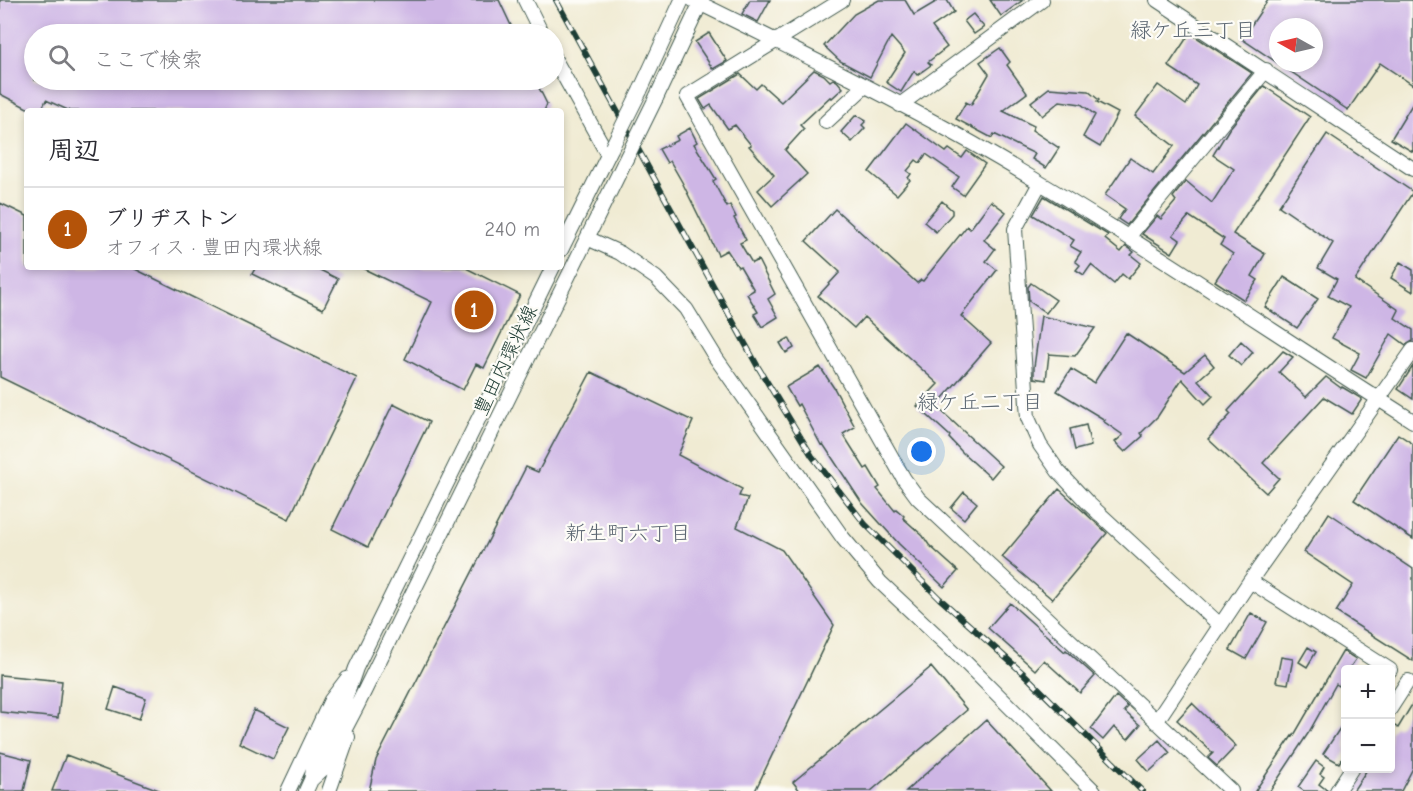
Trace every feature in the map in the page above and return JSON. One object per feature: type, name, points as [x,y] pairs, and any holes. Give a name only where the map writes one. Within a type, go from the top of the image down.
[{"type":"street","points":[[525,0],[537,24]]},
{"type":"street","points":[[564,244],[640,91],[682,0]]},
{"type":"street","points":[[842,0],[687,96],[903,479],[918,498],[1231,791]]},
{"type":"street","points":[[900,105],[1041,0]]},
{"type":"street","points":[[1157,0],[1413,169]]},
{"type":"street","points":[[698,1],[865,86],[970,142],[1040,183],[1129,236],[1413,421]]},
{"type":"street","name":"豊田内環状線","points":[[358,704],[656,98],[698,1]]},
{"type":"street","points":[[1129,236],[1266,70]]},
{"type":"street","points":[[564,75],[610,151]]},
{"type":"street","points":[[826,122],[865,86]]},
{"type":"street","points":[[1040,183],[1015,229],[1029,418],[1040,445],[1058,471],[1088,503],[1220,625]]},
{"type":"street","points":[[587,238],[620,253],[656,278],[686,309],[716,358],[785,459],[843,538],[880,582],[965,662],[1094,791]]},
{"type":"street","name":"豊田内環状線","points":[[356,668],[552,270]]},
{"type":"street","points":[[1156,722],[1250,581],[1413,350]]},
{"type":"street","points":[[1250,581],[1382,665]]},
{"type":"street","points":[[309,785],[315,761],[343,705],[356,668]]},
{"type":"street","points":[[288,791],[331,700],[356,668]]},
{"type":"street","points":[[1395,673],[1411,683],[1395,703]]},
{"type":"street","points":[[309,785],[325,767],[358,704]]},
{"type":"street","points":[[329,791],[358,704]]},
{"type":"street","points":[[1337,791],[1349,773]]},
{"type":"building","points":[[0,0],[499,0],[510,24],[24,24],[24,90],[540,90],[547,104],[545,108],[63,108],[46,100],[42,108],[27,108],[0,94]]},
{"type":"building","points":[[750,0],[770,0],[758,22],[742,14]]},
{"type":"building","points":[[879,0],[905,0],[914,15],[939,0],[947,0],[954,12],[932,27],[947,47],[928,62],[931,65],[917,75],[914,71],[901,92],[886,82],[905,53],[891,37],[870,77],[840,61],[824,46],[854,14]]},
{"type":"building","points":[[990,0],[1023,0],[1001,16]]},
{"type":"building","points":[[1268,0],[1413,0],[1413,85],[1380,63],[1348,110],[1291,72],[1323,72],[1323,18],[1269,18],[1269,57],[1242,39]]},
{"type":"building","points":[[973,14],[984,27],[974,34],[964,21]]},
{"type":"building","points":[[709,33],[727,61],[713,69],[695,42]]},
{"type":"building","points":[[1190,33],[1252,73],[1127,225],[1118,219],[1125,209],[1105,195],[1130,158],[1153,174],[1174,146],[1135,116],[1158,85],[1186,105],[1197,85],[1168,66]]},
{"type":"building","points":[[1000,48],[1010,62],[1007,65],[1027,93],[1003,111],[1034,126],[1032,130],[1059,148],[1046,168],[1032,159],[1035,154],[994,134],[992,138],[956,119],[966,102],[971,105],[989,74],[980,62]]},
{"type":"building","points":[[814,70],[830,81],[833,79],[837,81],[843,88],[800,125],[804,129],[785,150],[807,174],[772,206],[758,190],[774,175],[749,146],[751,145],[735,125],[728,129],[711,105],[705,109],[699,99],[740,74],[756,89],[761,84],[781,102]]},
{"type":"building","points":[[1264,86],[1310,117],[1233,234],[1265,254],[1252,276],[1258,280],[1244,300],[1215,281],[1233,254],[1220,245],[1224,239],[1189,216],[1173,235],[1180,240],[1172,253],[1142,234],[1157,216],[1161,219],[1176,201],[1173,197],[1186,181],[1212,203],[1234,169],[1213,155],[1229,129]]},
{"type":"building","points":[[1049,88],[1088,91],[1099,100],[1097,102],[1118,113],[1100,147],[1083,137],[1095,115],[1081,104],[1060,101],[1042,116],[1031,102]]},
{"type":"building","points":[[1413,103],[1413,152],[1391,139]]},
{"type":"building","points":[[856,115],[866,121],[862,125],[865,128],[852,142],[841,132]]},
{"type":"building","points":[[906,123],[946,152],[949,149],[962,158],[967,151],[985,164],[963,195],[952,187],[959,177],[926,154],[920,163],[916,160],[907,171],[911,174],[908,178],[910,180],[897,195],[869,172]]},
{"type":"building","points":[[690,128],[697,142],[694,144],[716,179],[713,181],[727,207],[730,205],[746,240],[740,243],[752,263],[758,260],[775,294],[768,299],[778,317],[762,327],[754,314],[758,312],[747,294],[754,290],[740,266],[738,267],[727,250],[718,255],[682,182],[670,161],[667,163],[659,149],[678,140],[676,136]]},
{"type":"building","points":[[1327,134],[1413,192],[1355,280],[1399,310],[1395,318],[1413,330],[1413,341],[1406,345],[1391,334],[1366,378],[1351,370],[1360,353],[1332,338],[1349,307],[1328,296],[1337,279],[1318,268],[1333,243],[1279,206]]},
{"type":"building","points":[[1044,196],[1108,235],[1105,239],[1121,252],[1126,246],[1134,252],[1131,255],[1141,263],[1128,279],[1122,274],[1114,284],[1091,265],[1084,275],[1076,270],[1080,265],[1075,261],[1081,252],[1070,246],[1074,240],[1033,215]]},
{"type":"building","points":[[942,201],[952,210],[952,214],[936,232],[924,222]]},
{"type":"building","points":[[991,201],[1006,212],[984,240],[995,249],[986,261],[997,270],[961,316],[991,343],[936,406],[1001,466],[991,478],[917,406],[938,384],[864,317],[854,328],[818,296],[840,272],[806,241],[835,209],[917,283],[923,281],[967,226],[970,229]]},
{"type":"building","points":[[0,203],[24,215],[24,270],[137,270],[357,378],[289,519],[0,377]]},
{"type":"building","points":[[1400,262],[1413,270],[1413,292],[1391,278]]},
{"type":"building","points":[[254,270],[320,270],[338,279],[323,309],[252,274]]},
{"type":"building","points":[[366,270],[470,270],[520,295],[484,368],[476,364],[463,390],[405,359],[432,302]]},
{"type":"building","points":[[1284,277],[1318,299],[1297,328],[1265,307]]},
{"type":"building","points":[[1031,283],[1056,300],[1046,313],[1029,301],[1028,287]]},
{"type":"building","points":[[1041,316],[1095,328],[1075,356],[1049,354],[1046,380],[1034,378]]},
{"type":"building","points":[[1126,333],[1185,372],[1205,355],[1214,366],[1198,380],[1213,396],[1205,404],[1182,379],[1158,416],[1141,433],[1143,436],[1125,452],[1115,442],[1123,435],[1103,421],[1105,420],[1057,391],[1071,369],[1094,383]]},
{"type":"building","points":[[789,338],[794,348],[786,353],[780,343]]},
{"type":"building","points":[[1241,341],[1253,352],[1241,366],[1229,355]]},
{"type":"building","points":[[1283,351],[1293,357],[1279,372],[1306,397],[1326,377],[1362,399],[1352,414],[1324,397],[1263,463],[1279,478],[1266,493],[1208,439],[1231,414],[1228,411]]},
{"type":"building","points":[[1413,366],[1413,399],[1398,389]]},
{"type":"building","points":[[820,367],[855,427],[843,434],[865,469],[868,467],[880,487],[877,489],[895,511],[896,509],[904,516],[903,518],[923,536],[929,545],[958,571],[944,587],[899,544],[862,503],[823,444],[821,445],[799,404],[797,406],[786,387]]},
{"type":"building","points":[[591,372],[693,421],[678,455],[742,489],[739,496],[748,498],[737,527],[782,550],[834,625],[755,791],[369,791],[376,760],[526,467],[538,472]]},
{"type":"building","points":[[393,404],[429,422],[368,547],[332,529]]},
{"type":"building","points":[[1086,425],[1091,446],[1075,450],[1070,429]]},
{"type":"building","points":[[1398,434],[1413,444],[1413,539],[1354,500]]},
{"type":"building","points":[[1059,489],[1107,533],[1052,599],[1002,557]]},
{"type":"building","points":[[964,492],[977,503],[964,519],[951,508]]},
{"type":"building","points":[[1329,513],[1413,569],[1413,661],[1336,612],[1353,585],[1304,552]]},
{"type":"building","points":[[1010,603],[1095,676],[1080,693],[1044,660],[1035,670],[988,628]]},
{"type":"building","points":[[1251,613],[1267,622],[1246,659],[1230,650]]},
{"type":"building","points":[[1308,647],[1316,652],[1307,667],[1299,662]]},
{"type":"building","points":[[1343,651],[1356,659],[1352,665],[1341,665],[1341,683],[1339,686],[1336,684],[1309,732],[1270,791],[1255,791],[1293,737]]},
{"type":"building","points":[[1281,657],[1293,659],[1288,684],[1276,682]]},
{"type":"building","points":[[931,667],[967,710],[871,791],[800,791],[793,782]]},
{"type":"building","points":[[0,675],[62,681],[58,718],[0,712]]},
{"type":"building","points":[[115,687],[146,698],[139,719],[108,709]]},
{"type":"building","points":[[1116,696],[1128,707],[1124,711],[1140,725],[1128,739],[1114,727],[1103,740],[1091,729]]},
{"type":"building","points":[[1192,703],[1236,746],[1217,766],[1208,758],[1213,753],[1177,720]]},
{"type":"building","points":[[1413,703],[1413,768],[1401,791],[1353,791],[1365,773],[1395,773],[1395,726],[1398,728]]},
{"type":"building","points":[[254,710],[289,727],[273,759],[239,743]]},
{"type":"building","points":[[986,720],[1051,791],[906,791]]},
{"type":"building","points":[[1341,727],[1341,760],[1339,763],[1323,754]]},
{"type":"building","points":[[1159,740],[1170,753],[1149,772],[1138,759]]},
{"type":"building","points":[[0,752],[31,760],[24,791],[0,791]]},
{"type":"building","points":[[66,755],[159,790],[159,791],[52,791]]},
{"type":"building","points":[[1316,761],[1324,767],[1320,774],[1324,777],[1319,784],[1328,791],[1304,791],[1298,787]]},
{"type":"railway","points":[[556,0],[758,367],[812,456],[865,524],[939,598],[1024,674],[1142,791]]},
{"type":"place","name":"ブリヂストン","points":[[474,310]]},
{"type":"district","name":"緑ケ丘三丁目","points":[[1193,30]]},
{"type":"district","name":"緑ケ丘二丁目","points":[[980,402]]},
{"type":"district","name":"新生町六丁目","points":[[628,533]]}]
